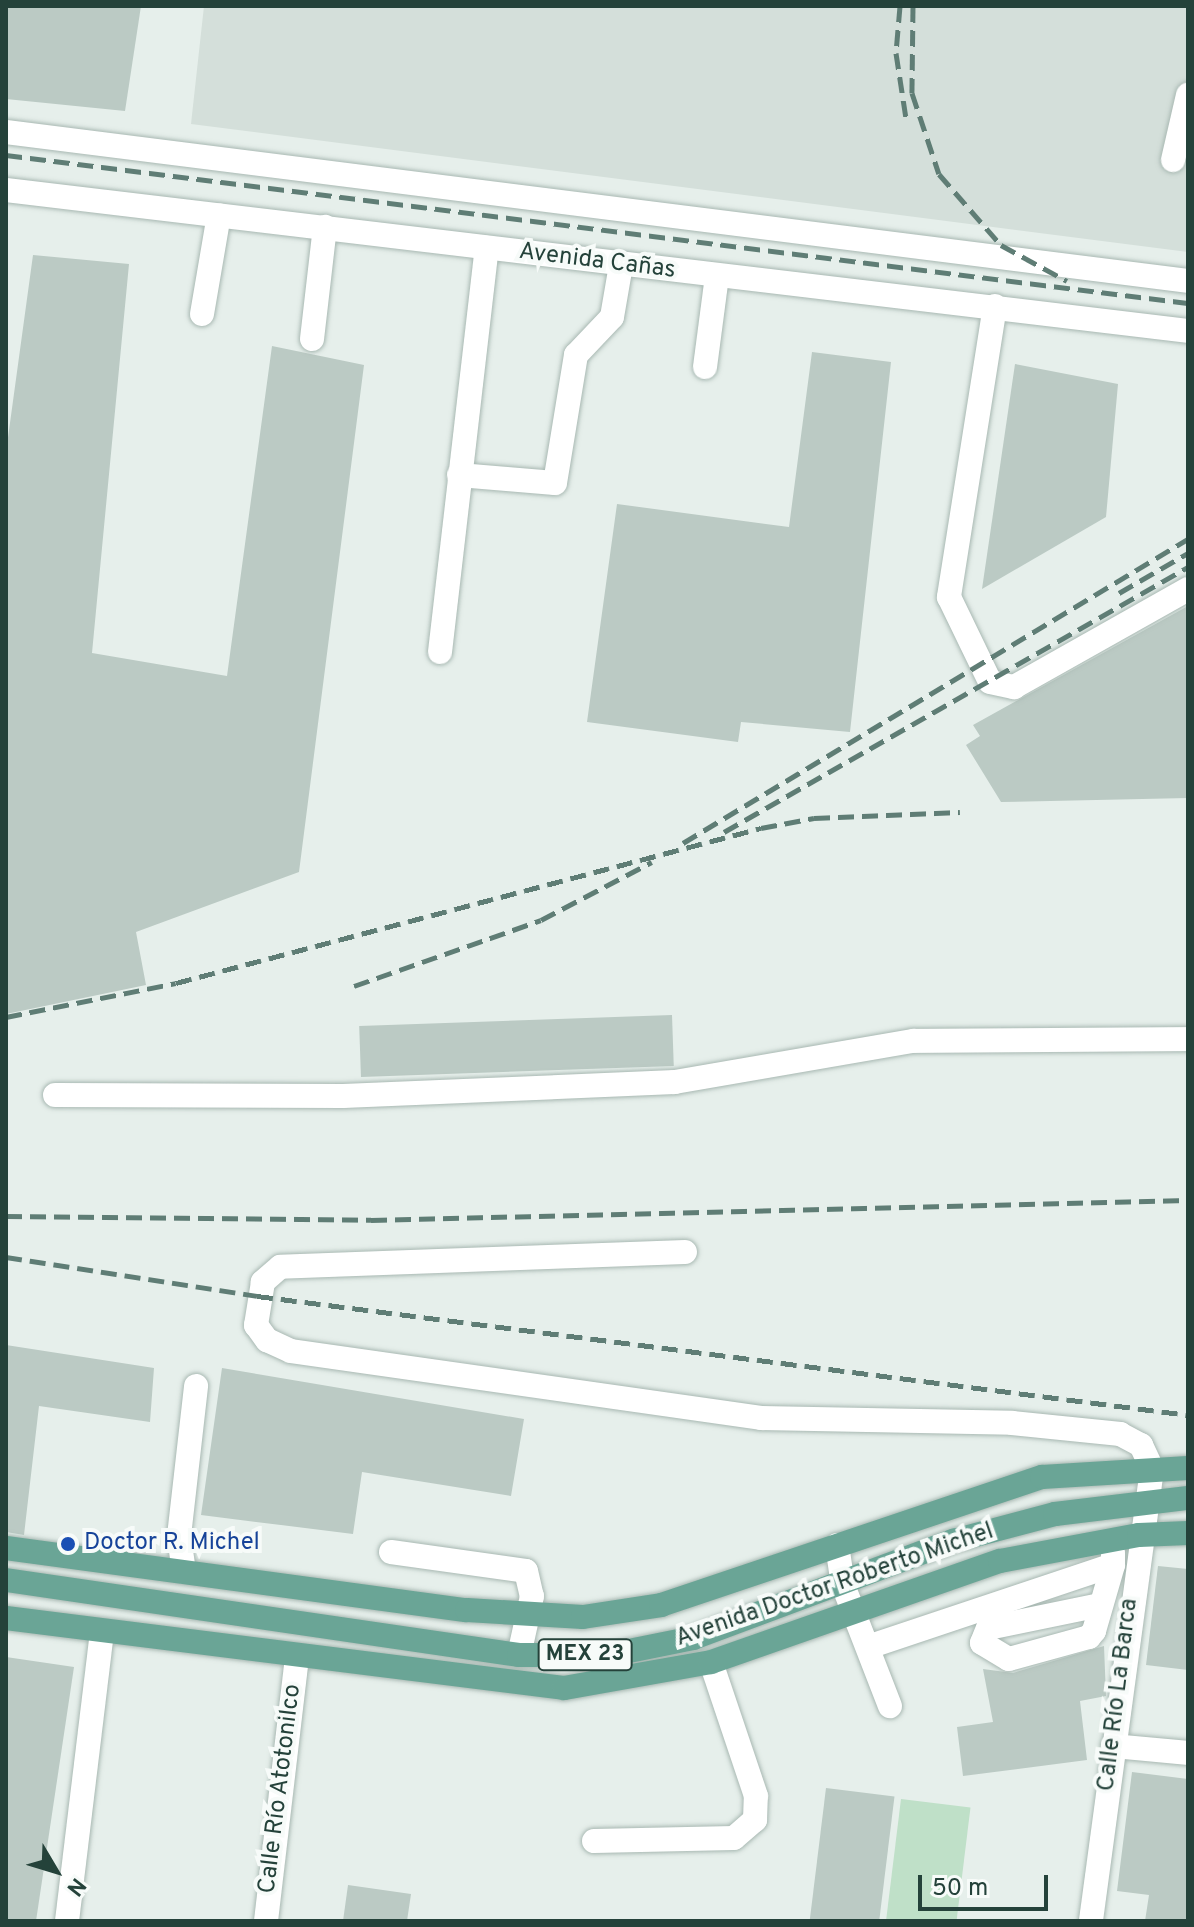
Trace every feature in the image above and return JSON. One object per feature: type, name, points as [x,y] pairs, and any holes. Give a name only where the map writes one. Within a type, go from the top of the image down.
[{"type":"main road","name":"Avenida Doctor Roberto Michel","points":[[6,1548],[528,1616],[661,1605],[1042,1477],[1188,1468]]},
{"type":"main road","name":"Avenida Doctor Roberto Michel","points":[[6,1580],[519,1655],[609,1655],[693,1638],[843,1585],[953,1541],[1145,1501],[1188,1498]]},
{"type":"main road","name":"Avenida Doctor Roberto Michel","points":[[6,1618],[297,1657],[564,1688],[711,1662],[1000,1561],[1139,1535],[1188,1533]]},
{"type":"main road","points":[[219,1611],[226,1578]]},
{"type":"street","points":[[1173,160],[1188,95]]},
{"type":"street","points":[[6,132],[1185,281]]},
{"type":"street","name":"Avenida Cañas","points":[[6,190],[1188,331]]},
{"type":"street","points":[[202,314],[219,215]]},
{"type":"street","points":[[312,339],[325,227]]},
{"type":"street","points":[[440,652],[487,248]]},
{"type":"street","points":[[459,475],[555,483],[576,355],[612,317],[621,265]]},
{"type":"street","points":[[705,367],[717,276]]},
{"type":"street","points":[[995,306],[949,597],[990,682],[1014,687],[1188,589]]},
{"type":"street","points":[[55,1095],[343,1096],[675,1082],[913,1041],[1188,1039]]},
{"type":"street","points":[[685,1252],[280,1267],[263,1282],[256,1325],[267,1340],[291,1351],[761,1418],[1012,1423],[1120,1434],[1141,1445],[1152,1469]]},
{"type":"street","points":[[184,1572],[179,1536],[196,1386]]},
{"type":"street","name":"Calle Río La Barca","points":[[1091,1921],[1139,1535],[1152,1469]]},
{"type":"street","points":[[1100,1605],[1113,1565],[1114,1539]]},
{"type":"street","points":[[837,1545],[843,1585],[890,1706]]},
{"type":"street","points":[[391,1552],[526,1571],[528,1616],[519,1655]]},
{"type":"street","points":[[868,1647],[1113,1565]]},
{"type":"street","points":[[67,1921],[102,1631]]},
{"type":"street","name":"Calle Río Atotonilco","points":[[266,1921],[297,1657]]},
{"type":"street","points":[[594,1841],[734,1838],[755,1820],[756,1796],[711,1662]]},
{"type":"street","points":[[1113,1746],[1188,1753]]},
{"type":"shaded area","points":[[204,6],[1188,6],[1188,252],[191,124]]},
{"type":"green space","points":[[901,1799],[970,1808],[957,1921],[886,1921]]},
{"type":"building","points":[[6,6],[141,6],[125,111],[6,99]]},
{"type":"building","points":[[33,255],[129,264],[92,653],[227,676],[272,346],[364,365],[299,872],[136,932],[146,985],[6,1014],[6,452]]},
{"type":"building","points":[[812,352],[891,362],[850,732],[741,722],[738,742],[587,722],[617,504],[789,527]]},
{"type":"building","points":[[1015,364],[1118,384],[1106,517],[982,589]]},
{"type":"building","points":[[1188,606],[1188,798],[1001,802],[966,745],[980,736],[973,725]]},
{"type":"building","points":[[672,1015],[674,1066],[361,1077],[359,1026]]},
{"type":"building","points":[[6,1345],[154,1368],[150,1422],[39,1406],[24,1535],[6,1532]]},
{"type":"building","points":[[222,1368],[524,1419],[511,1496],[362,1472],[353,1534],[201,1515]]},
{"type":"building","points":[[1158,1566],[1188,1569],[1188,1670],[1146,1665]]},
{"type":"building","points":[[1104,1646],[1106,1696],[1080,1701],[1087,1760],[963,1776],[957,1727],[993,1722],[983,1669],[1013,1673]]},
{"type":"building","points":[[6,1657],[74,1667],[36,1921],[6,1921]]},
{"type":"building","points":[[1132,1772],[1188,1779],[1188,1921],[1145,1921],[1149,1895],[1117,1891]]},
{"type":"building","points":[[826,1788],[894,1796],[879,1921],[810,1921]]},
{"type":"building","points":[[348,1885],[411,1894],[407,1921],[343,1921]]},
{"type":"railway","points":[[900,6],[896,53],[906,118]]},
{"type":"railway","points":[[913,6],[912,93],[939,174],[1001,245],[1067,281]]},
{"type":"railway","points":[[6,155],[1188,303]]},
{"type":"railway","points":[[683,843],[1188,539]]},
{"type":"railway","points":[[1119,593],[1188,553]]},
{"type":"railway","points":[[724,832],[1188,567]]},
{"type":"railway","points":[[6,1017],[176,983],[761,828],[814,818],[960,812]]},
{"type":"railway","points":[[354,986],[541,920],[652,862]]},
{"type":"railway","points":[[6,1216],[371,1220],[1188,1200]]},
{"type":"railway","points":[[6,1257],[257,1296],[1188,1415]]},
{"type":"place","name":"Doctor R. Michel","points":[[68,1544]]}]
